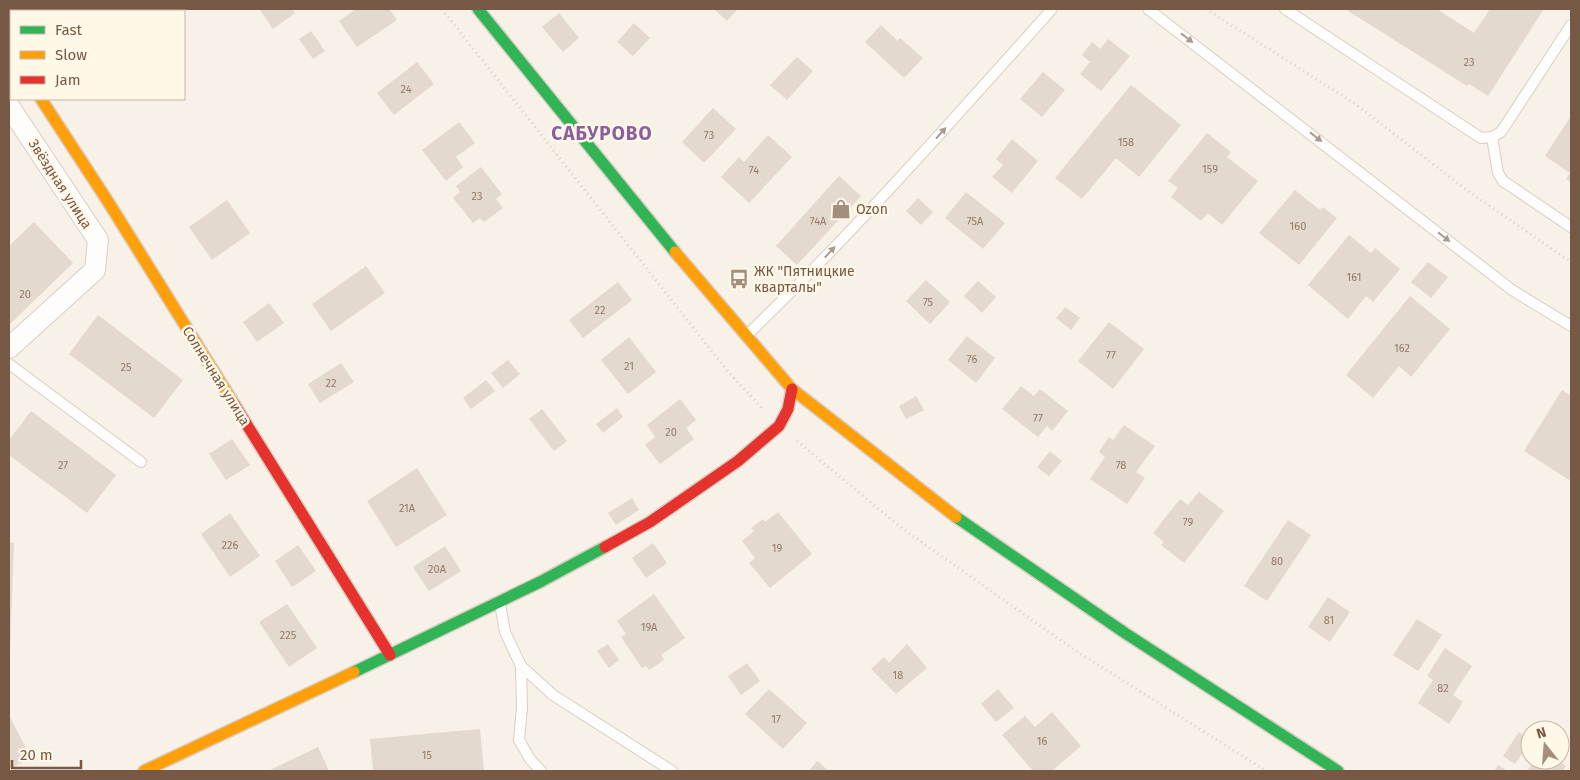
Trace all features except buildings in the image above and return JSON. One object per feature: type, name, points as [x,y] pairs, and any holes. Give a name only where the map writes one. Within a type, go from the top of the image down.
[{"type":"street","points":[[478,9],[641,214],[792,390],[942,508],[1125,633],[1338,771]]},
{"type":"street","name":"Солнечная улица","points":[[41,100],[107,200],[390,655]]},
{"type":"street","name":"Звёздная улица","points":[[9,106],[98,240],[95,270],[9,348]]},
{"type":"street","points":[[144,771],[499,602],[650,522],[738,461],[779,426],[788,409],[792,390]]},
{"type":"lane","points":[[746,336],[792,292],[907,170],[1052,9]]},
{"type":"lane","points":[[1148,9],[1512,290],[1571,326]]},
{"type":"lane","points":[[1285,9],[1481,138],[1492,138],[1501,132],[1571,25]]},
{"type":"lane","points":[[1492,138],[1498,173],[1503,182],[1571,227]]},
{"type":"lane","points":[[9,364],[141,462]]},
{"type":"lane","points":[[499,602],[505,632],[521,666],[553,695],[672,771]]},
{"type":"lane","points":[[521,666],[522,708],[519,740],[541,771]]},
{"type":"path","points":[[1206,9],[1354,103],[1468,191],[1571,262]]},
{"type":"traffic: fast","points":[[478,9],[675,252]]},
{"type":"traffic: fast","points":[[956,517],[1125,633],[1338,771]]},
{"type":"traffic: fast","points":[[354,672],[540,582],[605,547]]},
{"type":"traffic: slow","points":[[42,100],[107,200],[234,404]]},
{"type":"traffic: slow","points":[[675,252],[792,389],[956,517]]},
{"type":"traffic: slow","points":[[144,771],[354,672]]},
{"type":"traffic: jam","points":[[605,547],[650,522],[738,461],[779,426],[788,409],[792,389]]},
{"type":"traffic: jam","points":[[234,404],[390,655]]},
{"type":"place","name":"Ozon","points":[[841,209]]},
{"type":"place","name":"ЖК \"Пятницкие кварталы\"","points":[[739,279]]},
{"type":"district","name":"САБУРОВО","points":[[602,133]]}]
